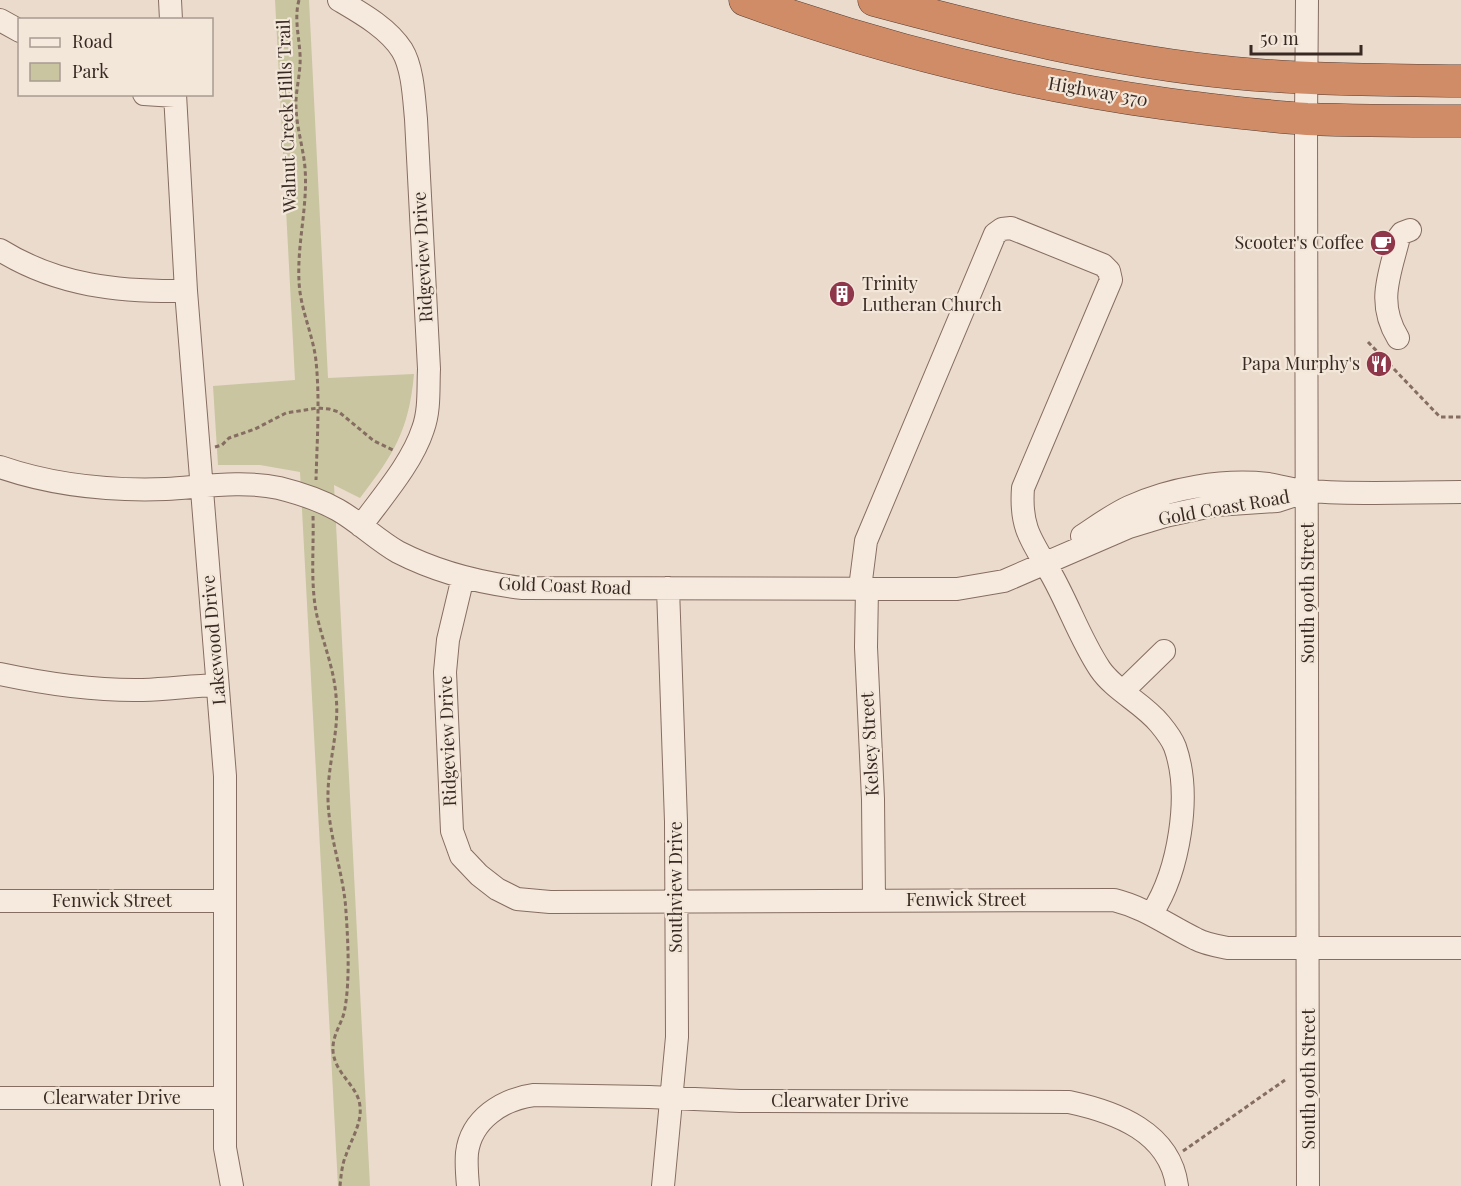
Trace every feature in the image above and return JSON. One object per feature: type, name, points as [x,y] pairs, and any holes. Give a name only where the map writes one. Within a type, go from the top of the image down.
[{"type":"highway","name":"Highway 370","points":[[746,0],[796,18],[977,70],[1070,89],[1214,110],[1461,81]]},
{"type":"highway","name":"Highway 370","points":[[874,0],[974,27],[1073,50],[1234,73],[1306,100],[1461,121]]},
{"type":"highway","points":[[880,43],[1179,86],[1266,96],[1291,93],[1306,100],[1461,99]]},
{"type":"street","points":[[170,0],[171,18]]},
{"type":"street","name":"Ridgeview Drive","points":[[339,0],[383,30],[402,51],[412,81],[429,369],[428,399],[423,429],[407,461],[361,526]]},
{"type":"street","name":"South 90th Street","points":[[1307,0],[1308,1186]]},
{"type":"street","points":[[0,20],[18,31]]},
{"type":"street","name":"Lakewood Drive","points":[[175,96],[186,291],[225,776],[226,1161],[232,1186]]},
{"type":"street","name":"Kelsey Street","points":[[874,900],[873,799],[863,588],[866,541],[995,234],[1002,229],[1011,228],[1103,265],[1109,271],[1111,280],[1023,488],[1023,518],[1036,552],[1044,563]]},
{"type":"street","points":[[1398,338],[1385,306],[1386,289],[1399,237],[1410,230]]},
{"type":"street","points":[[0,250],[63,279],[110,289],[186,291]]},
{"type":"street","name":"Gold Coast Road","points":[[0,466],[51,481],[114,489],[201,486],[277,488],[312,498],[339,510],[396,551],[426,565],[494,585],[523,588],[957,589],[1004,581],[1129,527],[1165,516],[1216,505],[1276,501],[1308,491],[1461,492]]},
{"type":"street","points":[[1044,563],[1101,670],[1159,723],[1175,745],[1180,772],[1182,808],[1178,843],[1166,890],[1152,913]]},
{"type":"street","name":"Ridgeview Drive","points":[[463,577],[448,640],[445,672],[452,831],[461,856],[470,866]]},
{"type":"street","name":"Southview Drive","points":[[663,1186],[677,1037],[676,822],[668,588]]},
{"type":"street","points":[[1123,692],[1164,651]]},
{"type":"street","points":[[0,674],[40,683],[90,688],[142,690],[217,685]]},
{"type":"street","name":"Fenwick Street","points":[[470,866],[497,890],[517,899],[550,902],[1114,900],[1132,904],[1152,913],[1198,941],[1228,948],[1461,948]]},
{"type":"street","name":"Fenwick Street","points":[[0,901],[225,902]]},
{"type":"street","name":"Clearwater Drive","points":[[468,1186],[467,1152],[475,1129],[494,1109],[519,1097],[534,1095],[741,1101],[1070,1102],[1112,1113],[1147,1133],[1167,1156],[1176,1186]]},
{"type":"street","name":"Clearwater Drive","points":[[0,1098],[225,1098]]},
{"type":"path","name":"Walnut Creek Hills Trail","points":[[299,0],[296,20],[300,63],[296,99],[307,194],[300,241],[299,281],[300,299],[316,360],[318,408],[316,481]]},
{"type":"path","points":[[1368,342],[1440,417],[1461,417]]},
{"type":"path","points":[[212,448],[286,413],[318,408],[339,412],[374,441],[397,452]]},
{"type":"path","points":[[313,513],[314,597],[334,678],[338,711],[328,781],[330,822],[344,889],[347,930],[345,1008],[334,1038],[333,1048],[334,1059],[339,1071],[354,1090],[361,1108],[344,1158],[340,1186]]},
{"type":"path","points":[[1180,1154],[1285,1080]]},
{"type":"green space","points":[[275,0],[309,0],[328,378],[414,374],[412,394],[404,426],[391,454],[372,482],[360,498],[334,485],[370,1186],[338,1186],[300,472],[260,465],[218,465],[213,386],[295,380]]},
{"type":"place","name":"Scooter's Coffee","points":[[1383,243]]},
{"type":"place","name":"Trinity Lutheran Church","points":[[842,294]]},
{"type":"place","name":"Papa Murphy's","points":[[1379,364]]}]
